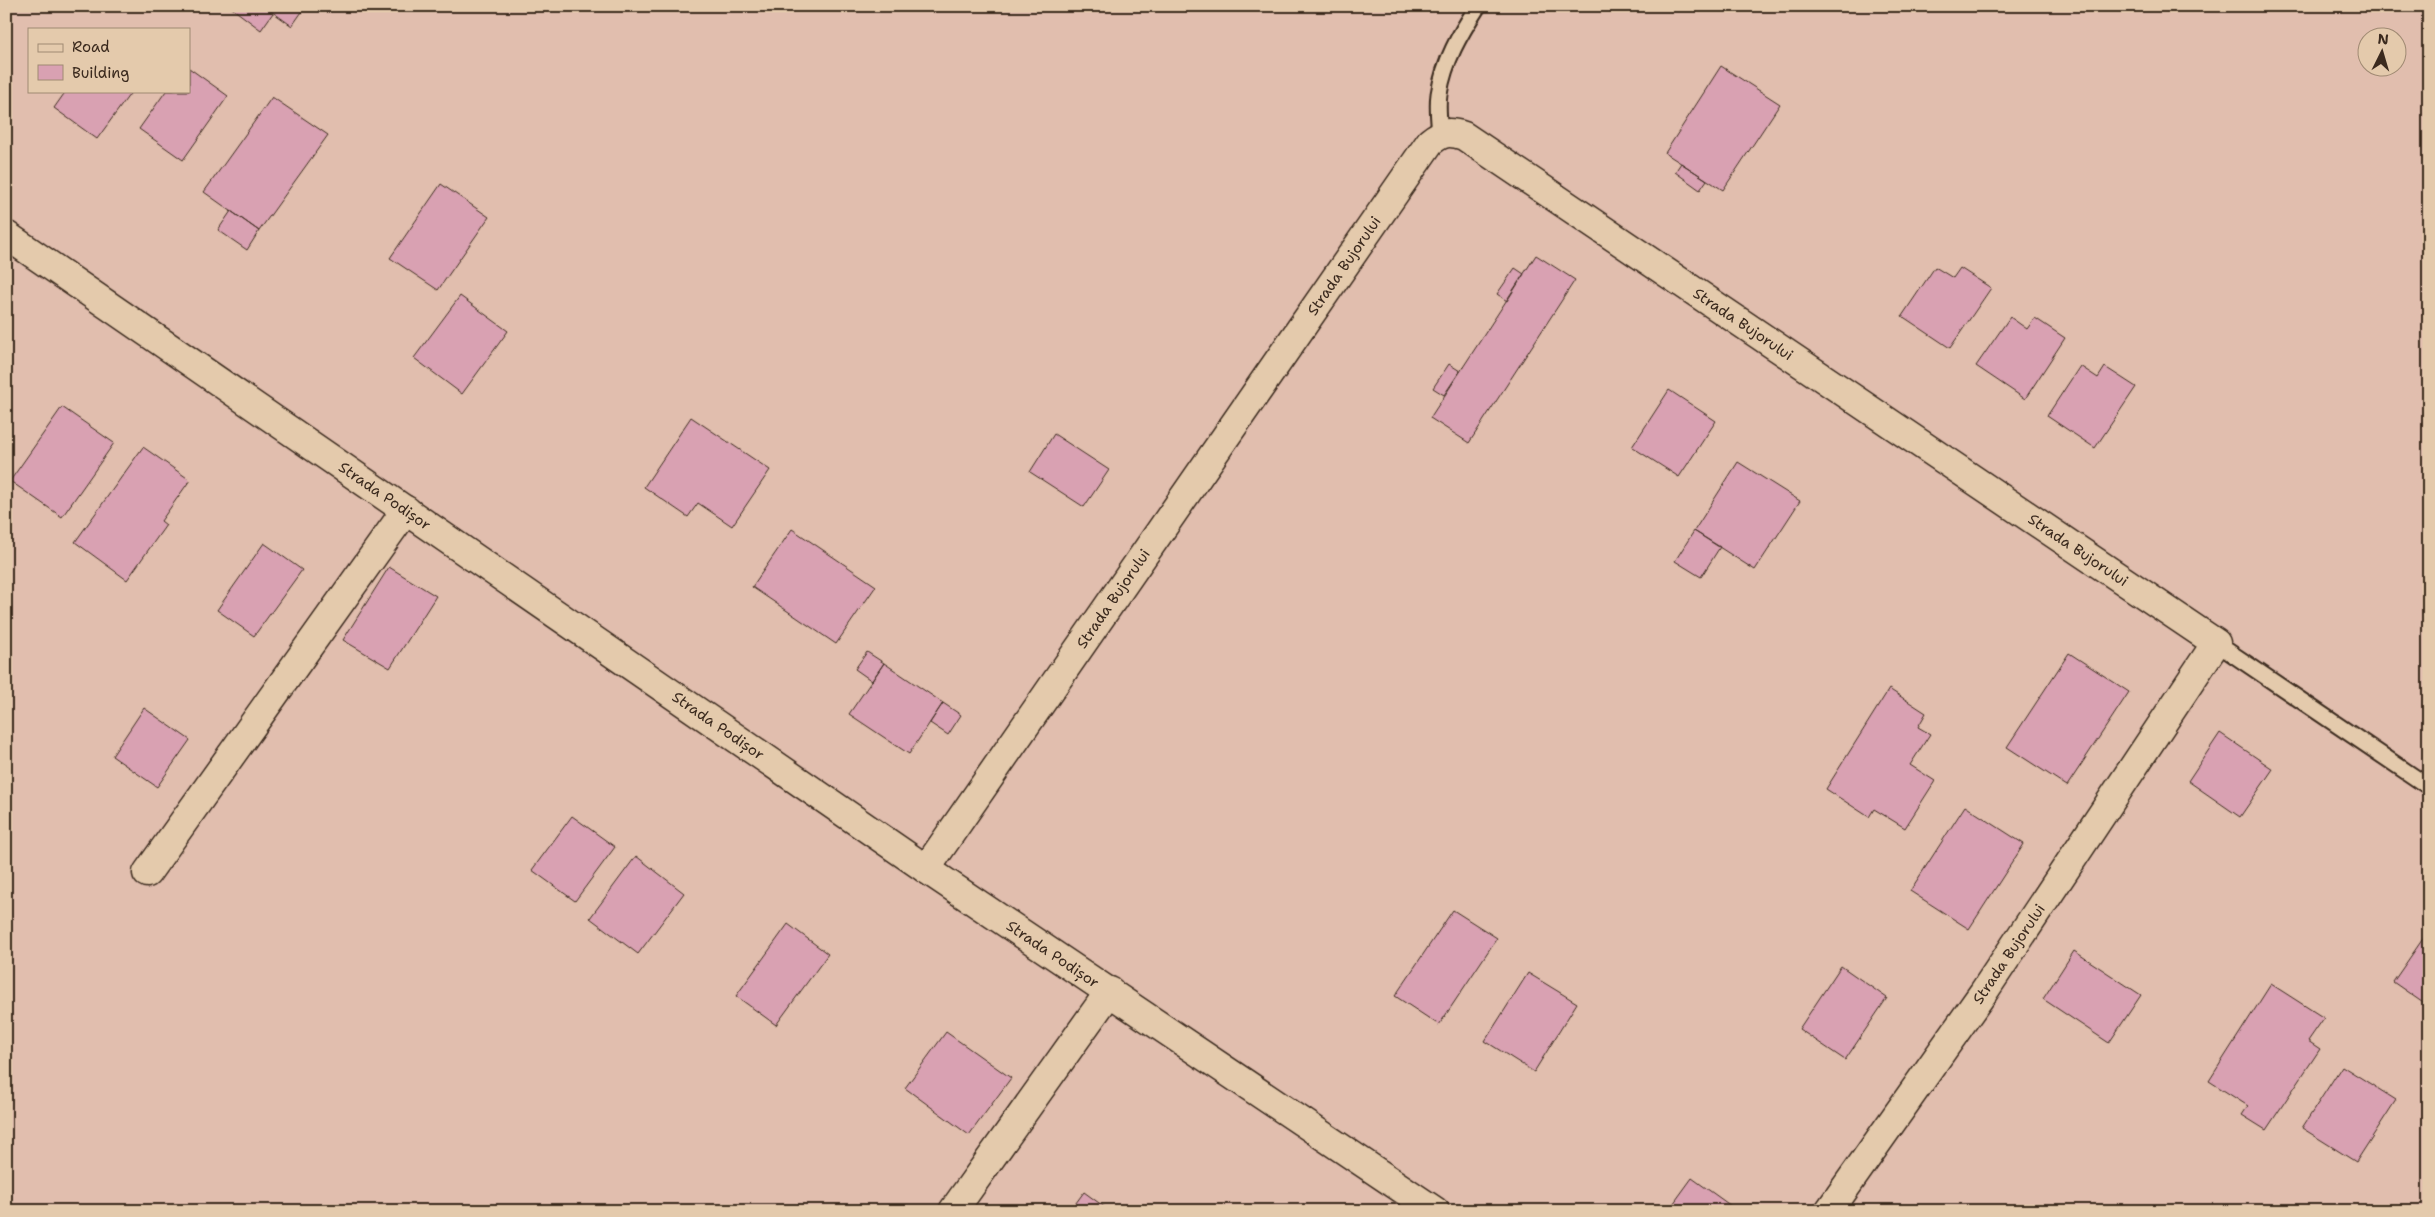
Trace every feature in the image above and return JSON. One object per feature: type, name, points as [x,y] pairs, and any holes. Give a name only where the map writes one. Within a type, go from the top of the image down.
[{"type":"street","name":"Strada Bujorului","points":[[926,869],[1430,142],[1440,134],[1451,131],[1464,136],[2216,643],[1983,993],[1829,1211]]},
{"type":"street","name":"Strada Podișor","points":[[6,235],[926,869],[1435,1211]]},
{"type":"street","points":[[147,873],[406,510]]},
{"type":"street","points":[[953,1211],[1110,991]]},
{"type":"lane","points":[[1440,134],[1439,96],[1446,63],[1462,31],[1478,6]]},
{"type":"lane","points":[[2216,643],[2429,787]]},
{"type":"building","points":[[229,6],[264,6],[273,13],[261,30]]},
{"type":"building","points":[[264,6],[306,6],[292,26]]},
{"type":"building","points":[[1721,66],[1780,104],[1723,190],[1665,153]]},
{"type":"building","points":[[190,69],[228,96],[183,160],[139,129],[165,92],[190,92]]},
{"type":"building","points":[[65,92],[131,92],[97,139],[54,108]]},
{"type":"building","points":[[272,97],[328,135],[259,231],[204,192]]},
{"type":"building","points":[[1681,163],[1707,180],[1700,190],[1675,172]]},
{"type":"building","points":[[441,184],[489,217],[438,290],[390,258]]},
{"type":"building","points":[[231,211],[259,231],[247,250],[218,230]]},
{"type":"building","points":[[1536,255],[1575,280],[1469,443],[1430,418]]},
{"type":"building","points":[[1935,267],[1953,278],[1960,268],[1991,288],[1950,348],[1902,316]]},
{"type":"building","points":[[1515,268],[1524,274],[1507,301],[1497,294]]},
{"type":"building","points":[[460,296],[508,331],[462,394],[414,358]]},
{"type":"building","points":[[2010,317],[2027,329],[2035,318],[2065,338],[2025,399],[1976,366]]},
{"type":"building","points":[[1449,364],[1460,371],[1444,395],[1433,388]]},
{"type":"building","points":[[2080,366],[2098,378],[2105,367],[2136,387],[2095,448],[2047,416]]},
{"type":"building","points":[[1669,390],[1716,421],[1679,477],[1632,447]]},
{"type":"building","points":[[62,407],[114,443],[62,517],[10,481]]},
{"type":"building","points":[[691,417],[770,470],[732,526],[698,503],[688,517],[644,487]]},
{"type":"building","points":[[1054,434],[1109,470],[1084,507],[1030,472]]},
{"type":"building","points":[[143,447],[190,480],[161,521],[166,525],[127,580],[75,542]]},
{"type":"building","points":[[1738,462],[1800,501],[1755,570],[1694,531]]},
{"type":"building","points":[[792,529],[876,586],[836,644],[752,587]]},
{"type":"building","points":[[1694,531],[1720,547],[1701,577],[1675,561]]},
{"type":"building","points":[[264,543],[302,570],[254,636],[217,610]]},
{"type":"building","points":[[389,567],[436,596],[390,668],[343,640]]},
{"type":"building","points":[[867,652],[884,663],[872,681],[855,669]]},
{"type":"building","points":[[2069,653],[2129,692],[2067,786],[2007,747]]},
{"type":"building","points":[[884,663],[943,703],[909,754],[849,714]]},
{"type":"building","points":[[1889,689],[1926,713],[1918,727],[1930,734],[1910,765],[1935,781],[1905,828],[1874,809],[1869,817],[1826,789]]},
{"type":"building","points":[[943,703],[961,715],[948,735],[930,723]]},
{"type":"building","points":[[144,708],[190,740],[157,787],[112,756]]},
{"type":"building","points":[[2220,733],[2273,769],[2240,817],[2188,781]]},
{"type":"building","points":[[1965,806],[2024,844],[1969,929],[1910,891]]},
{"type":"building","points":[[572,816],[615,847],[575,901],[532,870]]},
{"type":"building","points":[[636,856],[684,893],[638,954],[590,918]]},
{"type":"building","points":[[1453,910],[1497,938],[1439,1025],[1395,996]]},
{"type":"building","points":[[788,924],[828,954],[776,1025],[736,996]]},
{"type":"building","points":[[2429,930],[2429,1007],[2393,982]]},
{"type":"building","points":[[2074,951],[2141,995],[2109,1043],[2043,999]]},
{"type":"building","points":[[1841,966],[1887,998],[1845,1060],[1799,1029]]},
{"type":"building","points":[[1528,973],[1577,1003],[1534,1072],[1485,1041]]},
{"type":"building","points":[[2271,984],[2324,1018],[2308,1041],[2320,1049],[2266,1130],[2242,1115],[2248,1106],[2209,1081]]},
{"type":"building","points":[[946,1032],[1011,1078],[969,1135],[905,1088]]},
{"type":"building","points":[[2342,1066],[2396,1100],[2356,1162],[2302,1128]]},
{"type":"building","points":[[1692,1178],[1738,1211],[1668,1211]]},
{"type":"building","points":[[1084,1192],[1110,1211],[1070,1211]]}]
